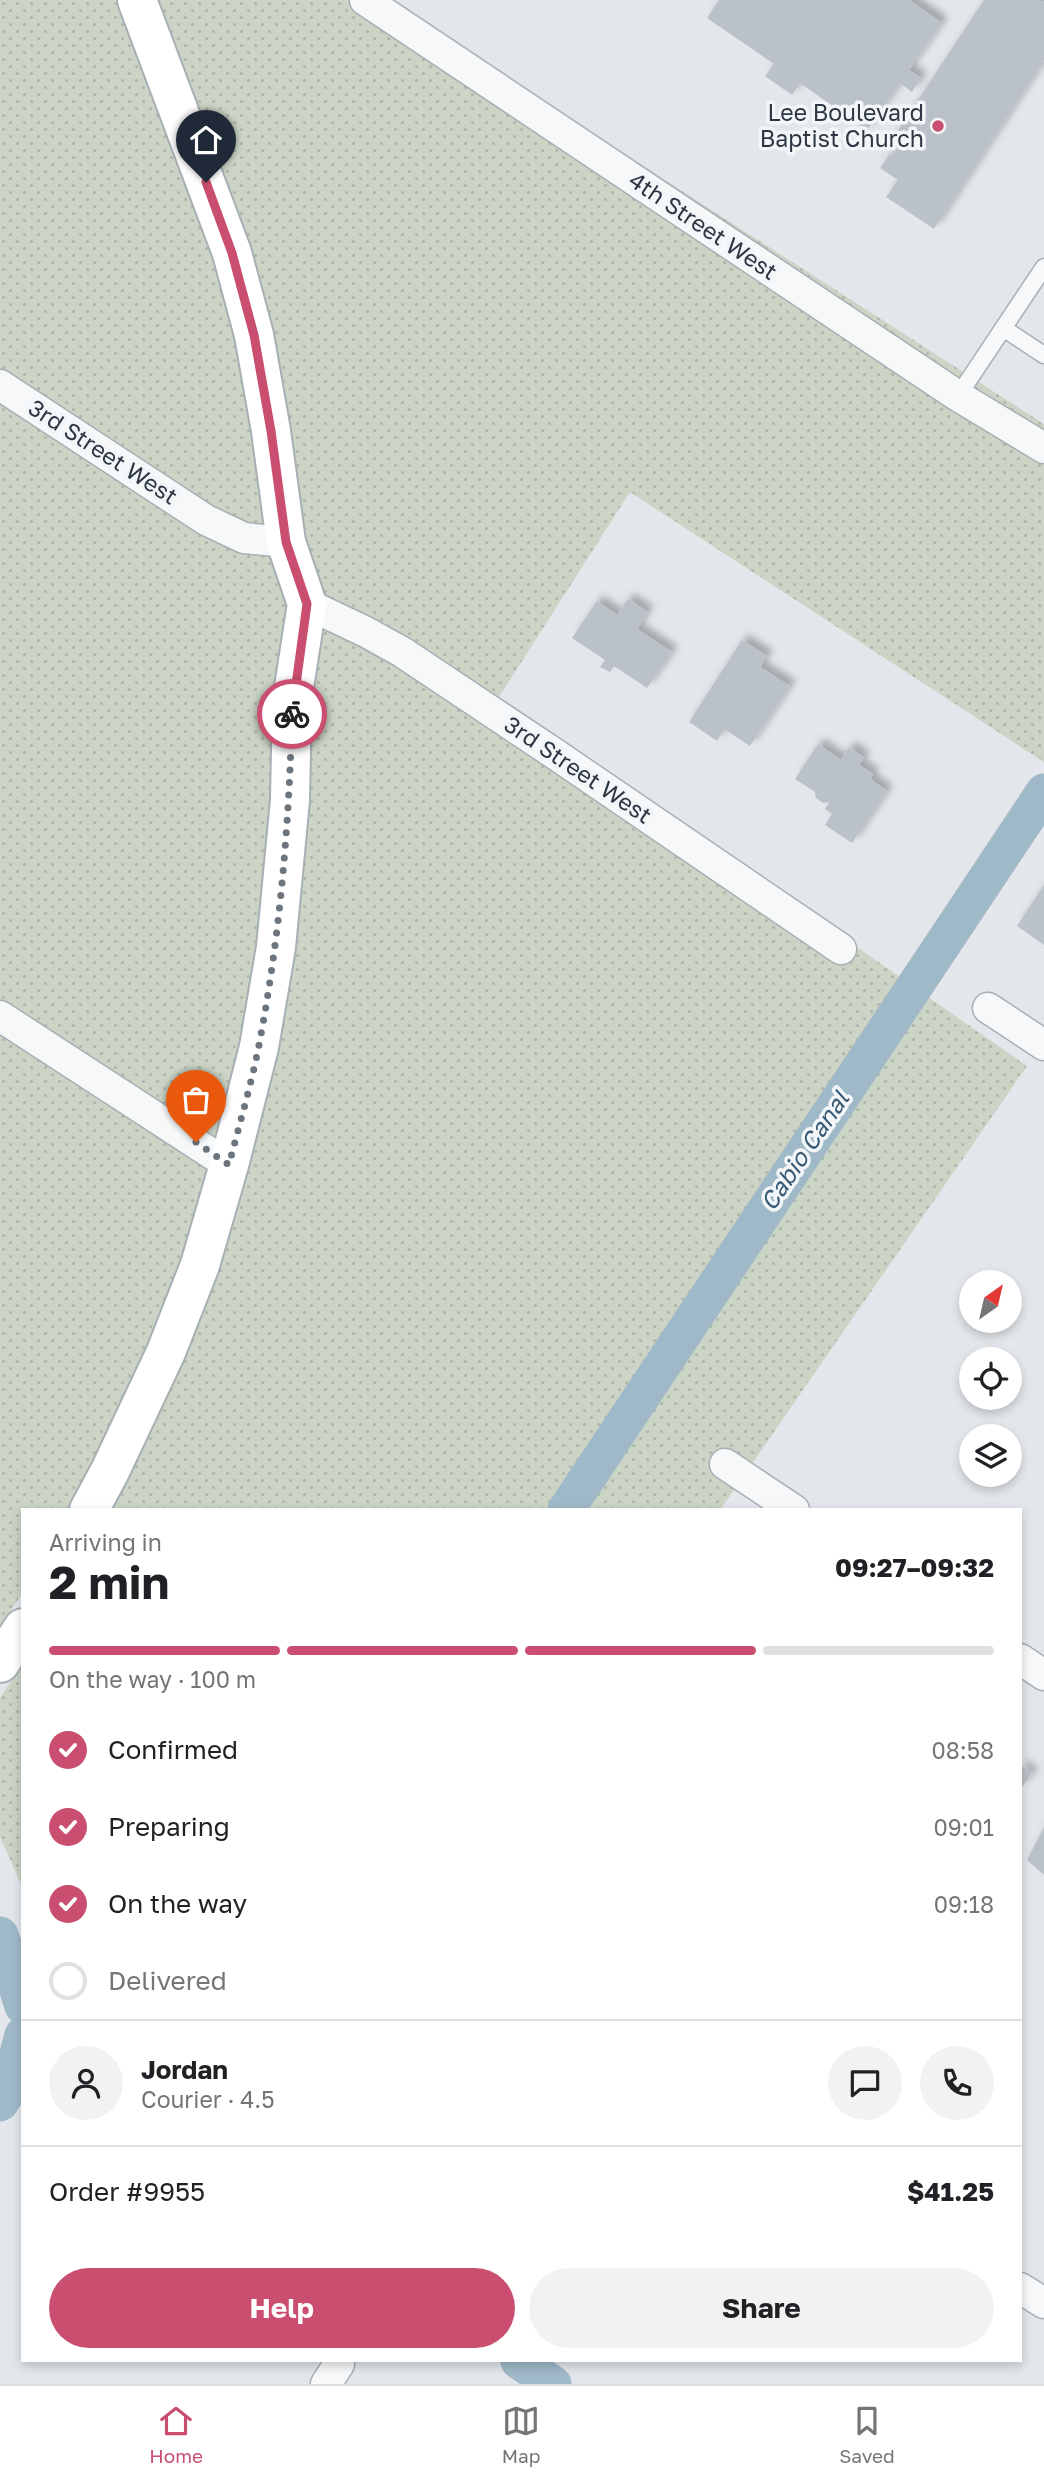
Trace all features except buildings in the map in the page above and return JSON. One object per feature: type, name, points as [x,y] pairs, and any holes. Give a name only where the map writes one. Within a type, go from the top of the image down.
[{"type":"street","points":[[90,1508],[166,1352],[200,1265],[259,1047],[276,947],[290,800],[292,699],[307,604],[286,542],[271,431],[254,335],[232,253],[137,0]]},
{"type":"street","name":"4th Street West","points":[[365,0],[958,396],[1044,448]]},
{"type":"street","name":"3rd Street West","points":[[0,385],[206,520],[244,538],[286,542]]},
{"type":"street","name":"3rd Street West","points":[[307,604],[402,652],[567,761],[841,949]]},
{"type":"street","points":[[988,1008],[1044,1045]]},
{"type":"street","points":[[0,1016],[229,1165]]},
{"type":"street","points":[[725,1464],[791,1508]]},
{"type":"street","points":[[0,1663],[21,1631]]},
{"type":"street","points":[[1022,1660],[1044,1675]]},
{"type":"street","points":[[1022,2289],[1044,2303]]},
{"type":"lane","points":[[958,396],[1044,267]]},
{"type":"lane","points":[[1003,328],[1044,355]]},
{"type":"green space","points":[[0,0],[115,0],[214,262],[235,342],[252,436],[266,547],[287,608],[257,946],[240,1044],[211,1161],[182,1260],[149,1345],[69,1508],[21,1508],[21,1595],[0,1627]]},
{"type":"green space","points":[[159,0],[385,0],[1044,424],[1044,762],[630,492],[499,697],[1027,1066],[721,1508],[111,1508],[295,949],[309,801],[311,700],[326,606],[304,536],[290,426],[273,330],[251,246]]},
{"type":"green space","points":[[21,1665],[21,1884],[0,1837],[0,1698]]},
{"type":"waterway","name":"Cabio Canal","points":[[567,1508],[1044,792]]},
{"type":"waterway","points":[[0,1935],[21,2000]]},
{"type":"waterway","points":[[0,2103],[8,2090],[21,2042]]},
{"type":"waterway","points":[[520,2362],[553,2384]]},
{"type":"way so far","points":[[196,1142],[229,1165],[259,1047],[276,947],[281,898],[290,800],[292,714]]},
{"type":"place","name":"Lee Boulevard Baptist Church","points":[[938,126]]},
{"type":"route","points":[[206,182],[232,253],[254,335],[271,431],[286,542],[307,604],[292,714]]}]
